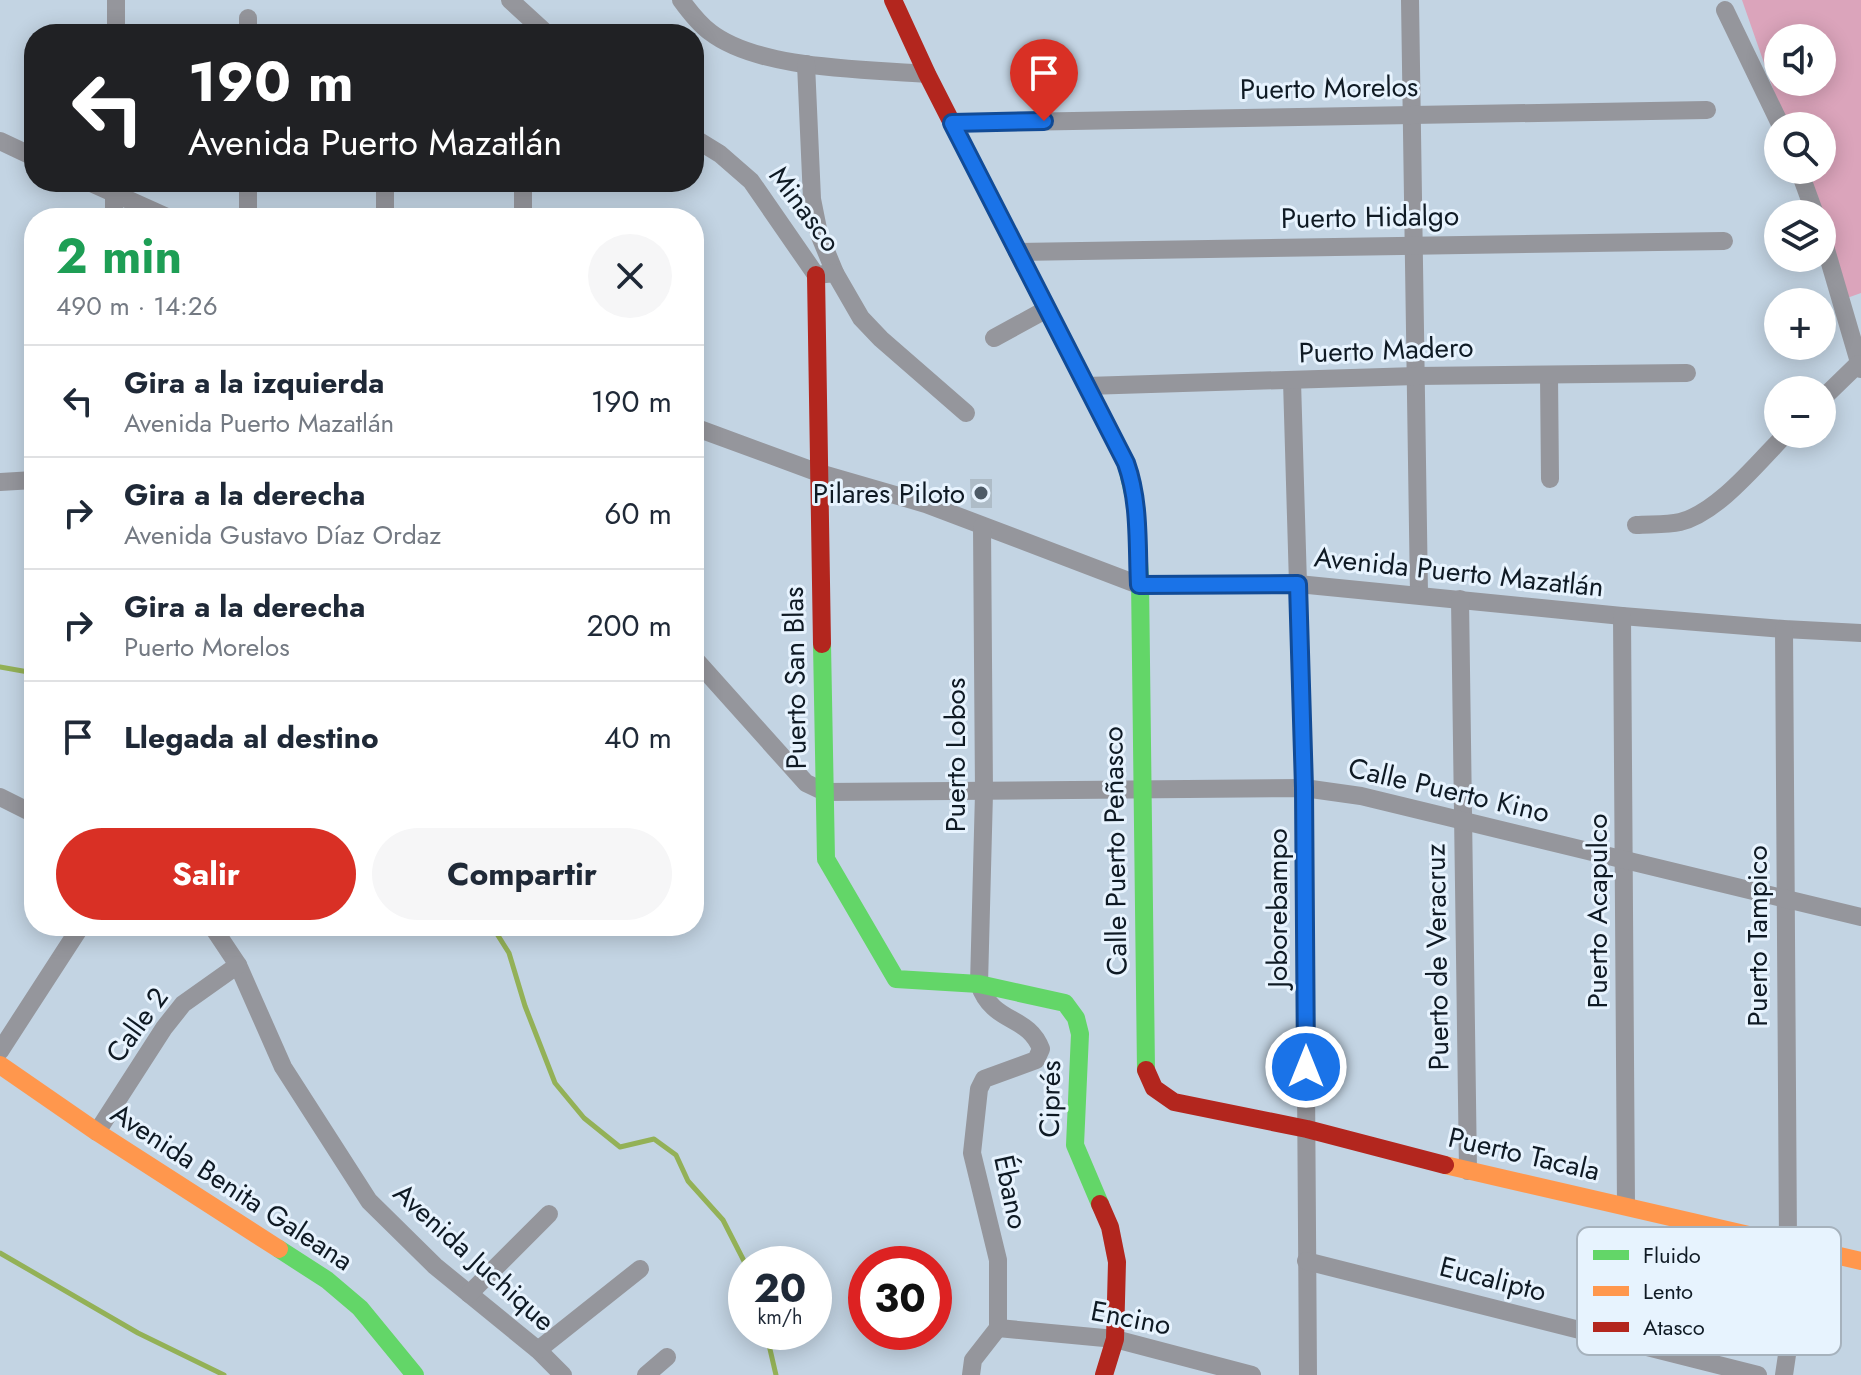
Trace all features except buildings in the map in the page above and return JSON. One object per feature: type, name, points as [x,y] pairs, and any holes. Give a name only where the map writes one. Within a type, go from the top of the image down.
[{"type":"street","points":[[116,0],[116,24]]},
{"type":"street","points":[[510,0],[536,24]]},
{"type":"street","points":[[681,0],[703,24]]},
{"type":"street","name":"Calle Puerto Peñasco","points":[[893,0],[927,74],[1126,463],[1133,484],[1139,585],[1145,1064],[1148,1081],[1158,1095],[1174,1102]]},
{"type":"street","points":[[1410,0],[1419,594]]},
{"type":"street","points":[[1725,10],[1774,112]]},
{"type":"street","points":[[704,25],[743,50],[806,64],[927,74]]},
{"type":"street","points":[[806,64],[812,199],[825,274]]},
{"type":"street","name":"Puerto Morelos","points":[[952,123],[1707,110]]},
{"type":"street","points":[[0,141],[24,152]]},
{"type":"street","name":"Minasco","points":[[704,144],[751,181],[871,329],[966,413]]},
{"type":"street","points":[[121,192],[151,208]]},
{"type":"street","name":"Puerto Hidalgo","points":[[1017,252],[1724,241]]},
{"type":"street","points":[[1833,272],[1860,366],[1836,387]]},
{"type":"street","name":"Puerto San Blas","points":[[825,274],[819,473],[826,859],[896,979],[979,984]]},
{"type":"street","points":[[994,338],[1047,309]]},
{"type":"street","name":"Puerto Madero","points":[[1086,386],[1416,376],[1687,373]]},
{"type":"street","points":[[1549,375],[1550,479]]},
{"type":"street","name":"Joborebampo","points":[[1292,381],[1304,788],[1308,1375]]},
{"type":"street","name":"Avenida Puerto Mazatlán","points":[[704,431],[819,473],[926,504],[1139,585],[1298,584],[1622,616],[1861,633]]},
{"type":"street","points":[[1636,525],[1681,522],[1700,514],[1772,448]]},
{"type":"street","points":[[0,482],[24,481]]},
{"type":"street","name":"Puerto Lobos","points":[[979,984],[984,793],[982,527]]},
{"type":"street","name":"Puerto de Veracruz","points":[[1460,599],[1468,1171]]},
{"type":"street","name":"Puerto Acapulco","points":[[1622,616],[1626,1206]]},
{"type":"street","name":"Puerto Tampico","points":[[1784,629],[1784,898],[1794,1227]]},
{"type":"street","points":[[704,669],[806,783],[825,792]]},
{"type":"street","name":"Calle Puerto Kino","points":[[825,792],[1304,788],[1361,796],[1861,917]]},
{"type":"street","points":[[3,805],[24,811]]},
{"type":"street","points":[[0,1051],[75,936]]},
{"type":"street","name":"Avenida Juchique","points":[[219,936],[238,965],[283,1067],[369,1201],[435,1266],[538,1350],[563,1375]]},
{"type":"street","name":"Calle 2","points":[[97,1132],[183,1004],[238,965]]},
{"type":"street","name":"Ébano","points":[[979,984],[984,999],[992,1008],[1036,1035],[1041,1049],[1036,1060],[984,1079],[979,1089],[972,1153],[998,1260],[998,1328]]},
{"type":"street","name":"Ciprés","points":[[979,984],[1065,1003],[1076,1018],[1080,1034],[1075,1145],[1110,1227],[1117,1275],[1115,1339],[1104,1375]]},
{"type":"street","name":"Avenida Benita Galeana","points":[[0,1065],[97,1132],[327,1280],[360,1308],[415,1375]]},
{"type":"street","name":"Puerto Tacala","points":[[1174,1102],[1307,1129],[1468,1171],[1717,1227]]},
{"type":"street","points":[[469,1294],[549,1214]]},
{"type":"street","name":"Puerto Tacala","points":[[1841,1256],[1861,1261]]},
{"type":"street","name":"Eucalipto","points":[[1306,1261],[1577,1329]]},
{"type":"street","points":[[538,1350],[640,1269]]},
{"type":"street","points":[[971,1375],[973,1360],[998,1328]]},
{"type":"street","name":"Encino","points":[[998,1328],[1115,1339],[1252,1375]]},
{"type":"street","name":"Eucalipto","points":[[1679,1355],[1758,1375]]},
{"type":"street","name":"Puerto Tampico","points":[[1784,1375],[1786,1355]]},
{"type":"street","points":[[646,1375],[667,1357]]},
{"type":"shaded area","points":[[1742,0],[1861,0],[1861,293],[1847,298],[1836,267],[1836,200],[1816,200],[1808,184],[1836,184],[1836,112],[1781,112],[1776,96],[1836,96],[1836,24],[1764,24],[1764,63]]},
{"type":"waterway","points":[[0,667],[24,671]]},
{"type":"waterway","points":[[498,936],[509,953],[525,1006],[555,1083],[584,1118],[620,1147],[654,1139],[676,1155],[688,1181],[723,1220],[736,1246]]},
{"type":"waterway","points":[[0,1253],[138,1333],[224,1375]]},
{"type":"waterway","points":[[770,1350],[776,1375]]},
{"type":"traffic: fast","points":[[1036,288],[1126,463],[1136,506],[1140,580],[1146,1070]]},
{"type":"traffic: fast","points":[[822,644],[826,859],[896,979],[979,984],[1065,1003],[1076,1018],[1080,1034],[1075,1145],[1100,1204]]},
{"type":"traffic: fast","points":[[279,1249],[327,1280],[360,1308],[415,1375]]},
{"type":"traffic: slow","points":[[0,1065],[97,1132],[279,1249]]},
{"type":"traffic: slow","points":[[1445,1165],[1714,1227]]},
{"type":"traffic: slow","points":[[1841,1256],[1861,1261]]},
{"type":"traffic: jam","points":[[893,0],[927,74],[1036,288]]},
{"type":"traffic: jam","points":[[816,275],[822,644]]},
{"type":"traffic: jam","points":[[1146,1070],[1154,1088],[1174,1102],[1307,1129],[1445,1165]]},
{"type":"traffic: jam","points":[[1100,1204],[1110,1227],[1117,1262],[1115,1339],[1104,1375]]},
{"type":"place","name":"Pilares Piloto","points":[[981,493]]},
{"type":"route","points":[[1044,121],[952,123],[1126,463],[1136,506],[1139,585],[1298,584],[1304,788],[1306,1067]]}]
